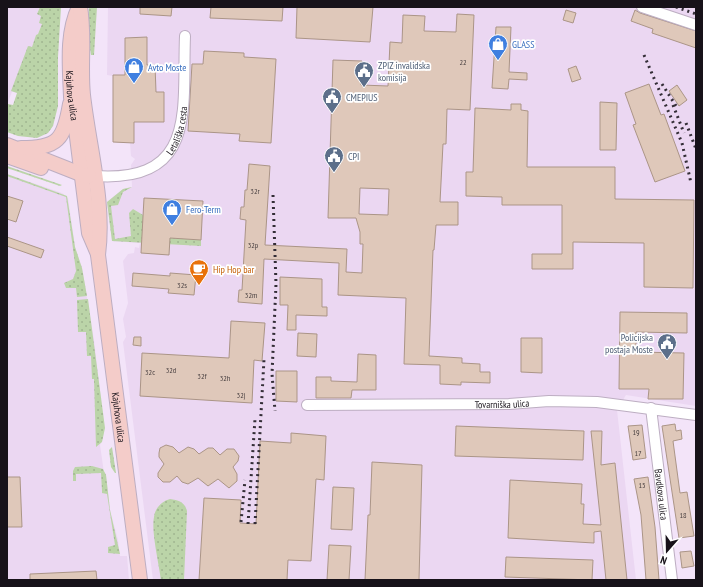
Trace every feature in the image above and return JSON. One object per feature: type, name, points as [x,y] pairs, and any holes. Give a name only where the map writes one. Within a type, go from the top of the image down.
[{"type":"main road","name":"Kajuhova ulica","points":[[79,7],[72,20],[71,97],[89,176]]},
{"type":"main road","name":"Kajuhova ulica","points":[[79,7],[83,22],[83,95],[89,176],[89,233],[98,255],[140,580]]},
{"type":"main road","points":[[10,150],[45,147],[56,140],[64,128],[71,97]]},
{"type":"main road","name":"Letališka cesta","points":[[10,150],[89,176]]},
{"type":"street","points":[[642,7],[696,25]]},
{"type":"street","name":"Letališka cesta","points":[[89,176],[117,177],[144,172],[159,162],[174,148],[182,124],[184,36]]},
{"type":"street","name":"Tovarniška ulica","points":[[307,405],[509,404],[549,401],[598,402],[696,415]]},
{"type":"street","name":"Bavdkova ulica","points":[[651,408],[672,580]]},
{"type":"shaded area","points":[[7,7],[40,7],[37,14],[42,16],[42,24],[38,34],[36,35],[32,48],[29,46],[7,105]]},
{"type":"shaded area","points":[[108,7],[696,7],[696,406],[626,395],[617,410],[636,580],[153,580],[123,342],[126,337],[123,319],[128,303],[123,261],[128,254],[134,253],[135,247],[139,248],[140,243],[112,241],[107,202],[123,189],[132,187],[131,165],[135,159],[131,156],[130,143],[113,142],[113,76],[107,75]]},
{"type":"shaded area","points":[[7,174],[62,193],[68,198],[75,247],[82,268],[94,340],[104,425],[103,438],[100,445],[104,473],[106,475],[110,510],[118,540],[120,556],[127,556],[129,580],[7,580]]},
{"type":"green space","points":[[40,7],[61,7],[58,57],[58,106],[53,126],[48,133],[37,138],[18,136],[7,132],[7,105],[13,105],[17,93],[11,91],[28,46],[32,47],[42,24],[39,23],[41,16],[37,14]]},
{"type":"green space","points":[[89,7],[97,7],[94,55],[91,55],[87,27]]},
{"type":"green space","points":[[7,166],[62,185],[60,186],[7,168]]},
{"type":"green space","points":[[7,174],[67,196],[75,247],[82,268],[87,296],[77,297],[76,288],[66,288],[64,283],[73,279],[76,271],[66,197],[7,176]]},
{"type":"green space","points":[[132,187],[123,192],[118,205],[111,206],[115,239],[131,236],[129,213],[133,209],[143,215],[201,240],[201,246],[112,241],[107,202],[123,189]]},
{"type":"green space","points":[[88,299],[105,428],[102,442],[96,447],[94,379],[92,379],[91,356],[87,356],[86,332],[78,332],[77,300]]},
{"type":"green space","points":[[112,447],[116,473],[111,467],[109,450]]},
{"type":"green space","points":[[92,466],[103,469],[106,475],[110,510],[120,554],[108,553],[108,547],[115,545],[107,494],[102,493],[101,473],[76,474],[76,481],[73,481],[73,471],[75,467]]},
{"type":"green space","points":[[170,499],[181,502],[185,505],[187,511],[184,580],[161,580],[154,539],[153,523],[159,505]]},
{"type":"building","points":[[140,7],[172,7],[171,16],[140,14]]},
{"type":"building","points":[[211,7],[283,7],[282,21],[210,18]]},
{"type":"building","points":[[297,7],[373,7],[370,42],[296,38]]},
{"type":"building","points":[[566,10],[576,13],[573,23],[563,20]]},
{"type":"building","points":[[635,10],[640,13],[696,31],[696,48],[652,33],[653,29],[631,21]]},
{"type":"building","points":[[457,14],[474,15],[470,110],[447,109],[446,144],[443,144],[440,202],[458,202],[458,225],[436,225],[433,250],[429,356],[462,358],[462,363],[480,364],[480,372],[490,372],[490,383],[461,382],[461,385],[440,384],[440,365],[404,364],[406,298],[338,295],[339,263],[264,259],[262,304],[238,302],[239,290],[242,290],[246,220],[240,219],[241,207],[244,207],[245,190],[247,190],[249,164],[270,166],[265,245],[347,249],[346,272],[362,273],[363,244],[360,244],[360,232],[356,218],[328,218],[333,60],[362,61],[361,85],[388,86],[390,42],[402,43],[403,15],[425,16],[424,31],[456,32]],"holes":[[[360,188],[389,189],[388,215],[359,214]]]},
{"type":"building","points":[[496,27],[511,27],[509,72],[527,73],[527,80],[509,79],[508,89],[492,88]]},
{"type":"building","name":"Avto Moste","points":[[147,37],[147,65],[155,65],[156,92],[164,92],[164,122],[134,122],[134,143],[113,142],[113,75],[125,75],[125,38]]},
{"type":"building","points":[[204,51],[244,53],[244,57],[276,59],[271,143],[239,141],[240,134],[188,131],[192,64],[203,64]]},
{"type":"building","points":[[576,66],[581,79],[572,82],[568,69]]},
{"type":"building","points":[[649,84],[661,115],[664,114],[685,171],[655,182],[633,125],[636,124],[625,93]]},
{"type":"building","points":[[677,85],[687,100],[679,106],[669,91]]},
{"type":"building","points":[[600,102],[617,103],[616,150],[600,150]]},
{"type":"building","points":[[511,104],[521,104],[521,110],[528,111],[527,167],[615,167],[615,199],[694,200],[693,288],[644,287],[644,243],[573,242],[573,269],[532,269],[532,254],[562,254],[562,205],[502,205],[502,197],[466,196],[466,172],[473,172],[475,108],[511,110]]},
{"type":"building","points":[[7,196],[23,201],[16,222],[7,219]]},
{"type":"building","name":"Fero-Term","points":[[144,198],[203,201],[201,240],[170,238],[169,255],[141,253]]},
{"type":"building","points":[[7,237],[44,250],[41,258],[7,246]]},
{"type":"building","points":[[133,273],[170,276],[170,273],[196,275],[194,295],[168,293],[169,289],[132,286]]},
{"type":"building","points":[[280,277],[322,279],[322,307],[327,307],[327,316],[296,315],[296,330],[287,330],[288,305],[280,305]]},
{"type":"building","name":"Policijska postaja Moste","points":[[620,312],[687,313],[687,333],[636,332],[636,352],[684,353],[683,399],[648,399],[649,389],[619,389]]},
{"type":"building","points":[[231,321],[265,323],[262,361],[254,360],[252,403],[140,396],[142,353],[229,358]]},
{"type":"building","points":[[298,333],[317,334],[316,357],[297,356]]},
{"type":"building","points":[[134,337],[141,337],[141,346],[133,345]]},
{"type":"building","points":[[521,338],[542,338],[542,373],[521,372]]},
{"type":"building","points":[[358,354],[376,355],[376,390],[352,390],[351,398],[316,398],[316,377],[331,377],[331,381],[357,382]]},
{"type":"building","points":[[276,371],[297,371],[297,402],[276,401]]},
{"type":"building","points":[[675,424],[676,431],[681,430],[682,439],[673,441],[680,493],[687,492],[694,536],[679,538],[662,426]]},
{"type":"building","points":[[642,425],[646,458],[633,460],[628,426]]},
{"type":"building","points":[[456,426],[584,431],[583,460],[455,456]]},
{"type":"building","points":[[591,431],[602,431],[601,465],[615,463],[627,580],[606,580],[601,531],[594,532],[594,543],[508,538],[510,480],[582,484],[581,504],[584,504],[583,524],[601,525]]},
{"type":"building","points":[[291,433],[326,436],[324,480],[316,479],[311,561],[288,560],[287,580],[199,580],[204,498],[241,500],[240,523],[256,524],[260,441],[291,443]]},
{"type":"building","points":[[166,445],[173,447],[179,453],[188,447],[194,449],[199,454],[208,448],[213,448],[220,455],[227,449],[234,449],[239,456],[238,461],[233,467],[237,474],[237,481],[229,488],[218,479],[208,486],[198,478],[188,484],[182,482],[177,476],[170,482],[163,482],[158,477],[158,473],[164,464],[159,457],[159,453],[160,448]]},
{"type":"building","points":[[372,462],[422,465],[419,580],[365,580]]},
{"type":"building","points":[[7,477],[20,477],[22,527],[7,527]]},
{"type":"building","points":[[648,477],[655,527],[659,580],[646,580],[641,515],[634,479]]},
{"type":"building","points":[[333,487],[354,488],[352,530],[331,529]]},
{"type":"building","points":[[329,545],[351,546],[349,580],[327,580]]},
{"type":"building","points":[[691,551],[694,566],[682,568],[680,552]]},
{"type":"building","points":[[506,557],[593,560],[592,580],[505,577]]},
{"type":"building","points":[[96,571],[97,580],[30,580],[30,574]]},
{"type":"railway","points":[[676,7],[696,14]]},
{"type":"railway","points":[[644,55],[682,143],[691,183]]},
{"type":"railway","points":[[662,84],[678,109]]},
{"type":"railway","points":[[673,105],[684,133]]},
{"type":"railway","points":[[686,123],[696,149]]},
{"type":"railway","points":[[273,195],[276,284],[272,374],[275,411]]},
{"type":"railway","points":[[255,524],[264,359]]},
{"type":"railway","points":[[248,524],[255,419]]},
{"type":"railway","points":[[241,522],[245,480]]},
{"type":"place","name":"GLASS","points":[[498,61]]},
{"type":"place","name":"Avto Moste","points":[[134,84]]},
{"type":"place","name":"ZPIZ invalidska komisija","points":[[364,88]]},
{"type":"place","name":"CMEPIUS","points":[[332,114]]},
{"type":"place","name":"CPI","points":[[334,173]]},
{"type":"place","name":"Fero-Term","points":[[172,226]]},
{"type":"place","name":"Hip Hop bar","points":[[199,286]]},
{"type":"place","name":"Policijska postaja Moste","points":[[667,360]]}]
